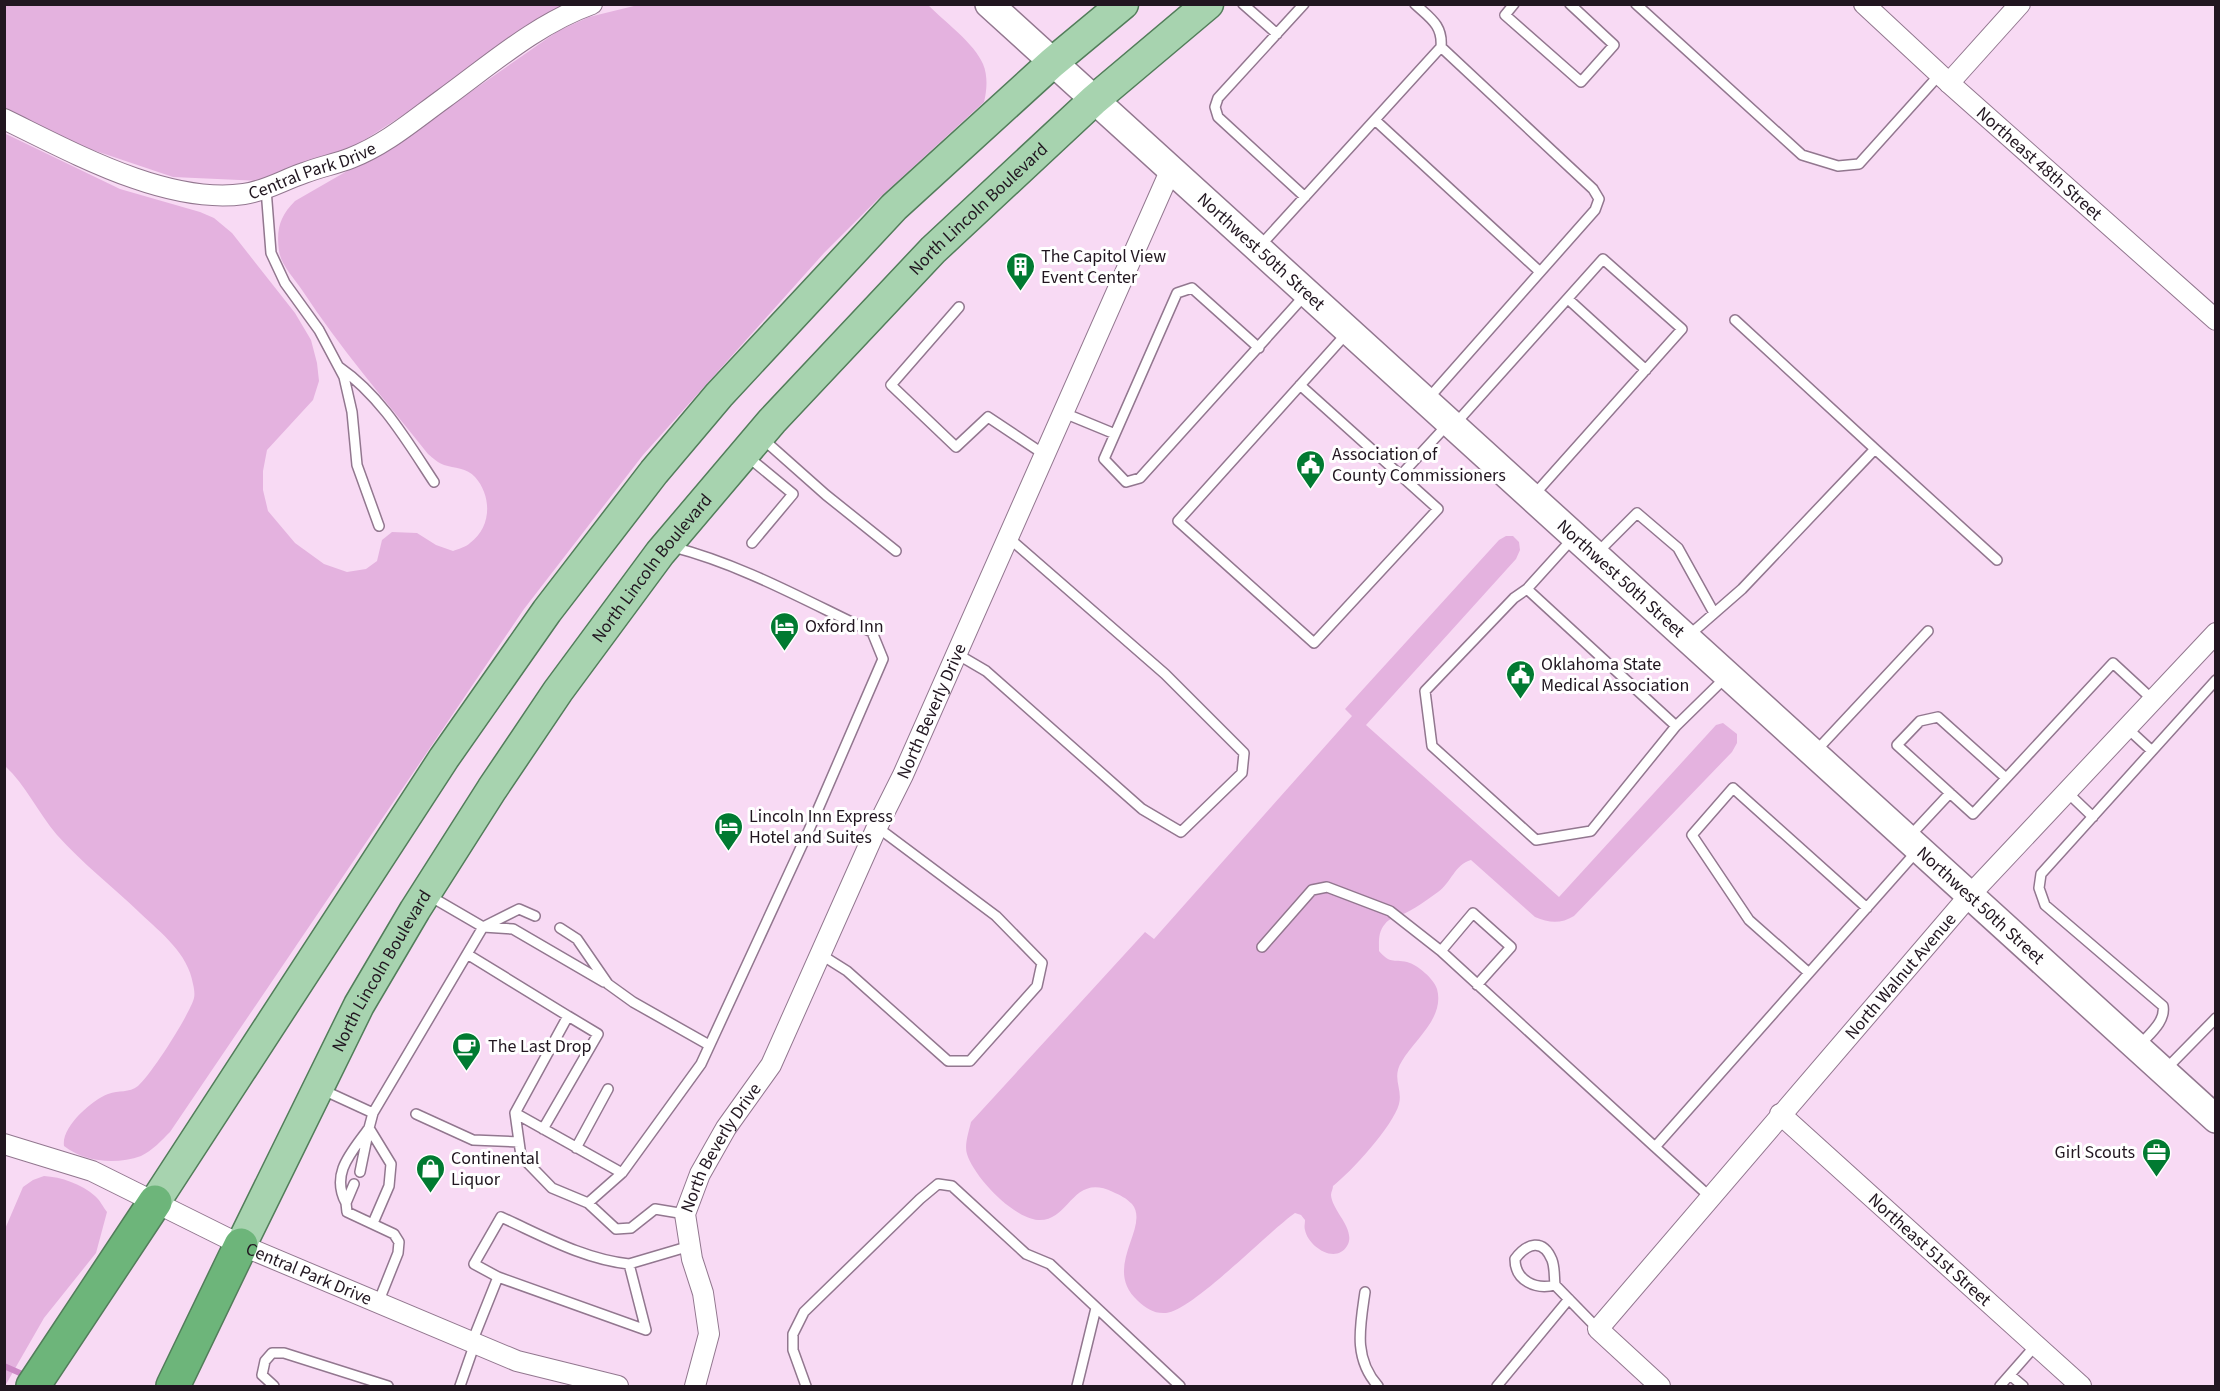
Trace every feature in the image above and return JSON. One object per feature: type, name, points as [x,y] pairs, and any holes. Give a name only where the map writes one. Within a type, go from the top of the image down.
[{"type":"highway","points":[[33,1386],[155,1202]]},
{"type":"highway","points":[[177,1376],[241,1245]]},
{"type":"main road","name":"Northwest 50th Street","points":[[988,4],[2216,1119]]},
{"type":"main road","points":[[155,1202],[444,758],[506,667],[611,527],[719,395],[894,207],[1052,63],[1123,4]]},
{"type":"main road","name":"North Lincoln Boulevard","points":[[241,1245],[359,1005],[426,894],[492,789],[558,691],[667,546],[752,445],[933,250],[1094,100],[1208,4]]},
{"type":"street","name":"Central Park Drive","points":[[4,118],[117,172],[156,185],[188,192],[220,195],[244,194],[266,189],[301,174],[353,157],[394,135],[534,33],[592,4]]},
{"type":"street","name":"Northeast 48th Street","points":[[1864,4],[2216,320]]},
{"type":"street","points":[[1945,79],[2020,4]]},
{"type":"street","name":"North Beverly Drive","points":[[695,1386],[709,1334],[703,1293],[692,1259],[685,1214],[700,1173],[726,1128],[771,1065],[1009,538],[1171,169]]},
{"type":"street","name":"North Walnut Avenue","points":[[1598,1329],[1709,1196],[1970,896],[2153,700],[2210,643]]},
{"type":"street","name":"Northeast 51st Street","points":[[1780,1114],[2081,1386]]},
{"type":"street","name":"Central Park Drive","points":[[4,1144],[92,1171],[241,1245],[517,1361],[618,1386]]},
{"type":"street","points":[[1598,1329],[1660,1386]]},
{"type":"lane","points":[[1243,4],[1277,34]]},
{"type":"lane","points":[[1304,4],[1218,98],[1215,107],[1218,117],[1305,197]]},
{"type":"lane","points":[[1258,248],[1441,47],[1442,38],[1438,26],[1415,4]]},
{"type":"lane","points":[[1514,4],[1505,15],[1581,82],[1614,45],[1570,4]]},
{"type":"lane","points":[[1636,4],[1802,155],[1838,166],[1859,164],[1945,79]]},
{"type":"lane","points":[[1426,402],[1595,210],[1599,199],[1593,189],[1441,47]]},
{"type":"lane","points":[[1375,120],[1539,272]]},
{"type":"lane","points":[[266,189],[271,253],[285,283],[319,330],[344,377],[352,412],[357,465],[379,526]]},
{"type":"lane","points":[[1401,475],[1603,259],[1682,329],[1531,498]]},
{"type":"lane","points":[[1259,348],[1192,288],[1177,293],[1104,459],[1126,482],[1140,478],[1259,348],[1307,293]]},
{"type":"lane","points":[[1568,299],[1646,370]]},
{"type":"lane","points":[[959,307],[891,385],[956,447],[988,417],[1045,455]]},
{"type":"lane","points":[[1735,320],[1997,560]]},
{"type":"lane","points":[[1300,385],[1438,508],[1314,643],[1178,521],[1348,331]]},
{"type":"lane","points":[[338,366],[358,380],[397,426],[434,482]]},
{"type":"lane","points":[[1064,413],[1116,434]]},
{"type":"lane","points":[[752,445],[793,494],[752,543]]},
{"type":"lane","points":[[752,445],[826,495],[896,551]]},
{"type":"lane","points":[[1686,639],[1742,589],[1875,449]]},
{"type":"lane","points":[[1594,556],[1637,513],[1678,548],[1714,613]]},
{"type":"lane","points":[[1574,537],[1527,589],[1514,598],[1425,691],[1432,746],[1536,840],[1591,831],[1676,726],[1727,676]]},
{"type":"lane","points":[[957,654],[987,671],[1142,808],[1181,832],[1242,773],[1244,753],[1165,674],[1009,538]]},
{"type":"lane","points":[[588,1203],[622,1173],[701,1064],[809,830],[884,659],[872,632],[745,572],[698,553],[667,546]]},
{"type":"lane","points":[[1527,589],[1676,726]]},
{"type":"lane","points":[[1813,754],[1928,631]]},
{"type":"lane","points":[[2006,778],[1938,717],[1920,721],[1897,745],[1973,814],[2113,663],[2153,700]]},
{"type":"lane","points":[[2137,1048],[2160,1022],[2164,1011],[2163,1006],[2045,905],[2039,888],[2041,874],[2216,680]]},
{"type":"lane","points":[[2127,728],[2152,751]]},
{"type":"lane","points":[[1809,973],[1749,920],[1692,835],[1733,788],[1867,908]]},
{"type":"lane","points":[[2067,792],[2093,817]]},
{"type":"lane","points":[[1655,1147],[1867,908],[1950,793]]},
{"type":"lane","points":[[820,954],[848,971],[948,1061],[970,1061],[1037,986],[1042,963],[996,916],[878,827]]},
{"type":"lane","points":[[1262,946],[1312,890],[1327,887],[1390,911],[1441,951],[1709,1196]]},
{"type":"lane","points":[[426,894],[483,927],[513,929],[709,1045]]},
{"type":"lane","points":[[360,1172],[373,1113],[483,927],[519,909],[536,916]]},
{"type":"lane","points":[[1441,951],[1473,913],[1511,947],[1478,985]]},
{"type":"lane","points":[[560,928],[577,939],[608,984]]},
{"type":"lane","points":[[467,954],[598,1034],[543,1129]]},
{"type":"lane","points":[[568,1016],[515,1113],[521,1156],[552,1188],[588,1203],[616,1229],[631,1228],[655,1209],[685,1214]]},
{"type":"lane","points":[[2163,1072],[2216,1018]]},
{"type":"lane","points":[[318,1087],[373,1113]]},
{"type":"lane","points":[[576,1148],[608,1089]]},
{"type":"lane","points":[[515,1113],[622,1173]]},
{"type":"lane","points":[[416,1114],[473,1140],[519,1142]]},
{"type":"lane","points":[[369,1128],[348,1159],[339,1178],[340,1192],[347,1212],[394,1234],[399,1242],[398,1253],[378,1303]]},
{"type":"lane","points":[[369,1128],[391,1164],[389,1186],[372,1223]]},
{"type":"lane","points":[[345,1203],[354,1184]]},
{"type":"lane","points":[[806,1386],[793,1350],[793,1334],[804,1312],[938,1184],[952,1186],[1026,1254],[1050,1264],[1179,1386]]},
{"type":"lane","points":[[629,1264],[646,1330],[498,1277],[474,1264],[501,1217],[571,1249],[606,1262],[629,1264],[690,1246]]},
{"type":"lane","points":[[1555,1285],[1538,1287],[1519,1275],[1515,1267],[1515,1259],[1527,1246],[1540,1246],[1551,1258],[1555,1285],[1598,1329]]},
{"type":"lane","points":[[460,1386],[473,1343],[498,1277]]},
{"type":"lane","points":[[1365,1293],[1359,1335],[1360,1346],[1362,1358],[1372,1380],[1378,1386]]},
{"type":"lane","points":[[1497,1386],[1569,1299]]},
{"type":"lane","points":[[1077,1386],[1096,1308]]},
{"type":"lane","points":[[2000,1386],[2036,1345]]},
{"type":"lane","points":[[274,1386],[262,1375],[265,1361],[272,1353],[284,1353],[388,1386]]},
{"type":"lane","points":[[2010,1375],[2023,1386]]},
{"type":"shaded area","points":[[642,4],[928,5],[979,56],[986,78],[984,102],[877,200],[824,253],[643,455],[524,609],[170,1132],[149,1151],[131,1159],[111,1161],[81,1156],[64,1146],[64,1139],[72,1123],[86,1108],[101,1097],[131,1090],[144,1080],[178,1030],[191,1006],[194,993],[190,973],[180,953],[57,835],[5,766],[4,133],[120,189],[214,218],[232,233],[295,313],[311,340],[317,363],[319,381],[313,400],[267,450],[263,471],[263,490],[268,511],[295,543],[324,564],[347,572],[366,569],[377,561],[382,540],[392,532],[417,533],[436,545],[453,551],[466,546],[482,529],[486,520],[487,502],[481,485],[472,474],[442,464],[428,454],[363,374],[282,261],[278,236],[280,223],[295,201],[406,137],[558,31],[589,17]]},
{"type":"shaded area","points":[[5,5],[567,5],[525,26],[439,92],[352,148],[261,181],[173,177],[87,148],[5,110]]},
{"type":"shaded area","points":[[1506,536],[1513,536],[1519,542],[1520,550],[1516,559],[1366,725],[1559,897],[1716,725],[1723,723],[1737,734],[1737,743],[1732,752],[1569,919],[1555,922],[1535,917],[1471,860],[1461,865],[1438,892],[1415,908],[1387,922],[1380,933],[1379,951],[1389,959],[1416,966],[1433,981],[1437,989],[1437,1010],[1399,1067],[1397,1078],[1399,1104],[1389,1124],[1370,1148],[1333,1186],[1332,1201],[1349,1234],[1347,1246],[1336,1254],[1329,1254],[1316,1247],[1307,1236],[1305,1220],[1301,1215],[1295,1213],[1193,1299],[1178,1309],[1166,1313],[1151,1310],[1138,1301],[1128,1288],[1124,1275],[1125,1262],[1136,1224],[1136,1213],[1132,1204],[1113,1192],[1088,1188],[1049,1219],[1028,1218],[996,1195],[971,1163],[966,1146],[971,1122],[1145,932],[1154,939],[1352,716],[1345,709],[1499,540]]},
{"type":"shaded area","points":[[44,1176],[64,1180],[84,1188],[97,1198],[107,1212],[96,1253],[44,1318],[5,1386],[5,1229],[23,1187]]},
{"type":"waterway","points":[[4,1366],[29,1377]]},
{"type":"place","name":"The Capitol View Event Center","points":[[1020,292]]},
{"type":"place","name":"Association of County Commissioners","points":[[1311,490]]},
{"type":"place","name":"Oxford Inn","points":[[784,652]]},
{"type":"place","name":"Oklahoma State Medical Association","points":[[1520,700]]},
{"type":"place","name":"Lincoln Inn Express Hotel and Suites","points":[[728,852]]},
{"type":"place","name":"The Last Drop","points":[[467,1072]]},
{"type":"place","name":"Girl Scouts","points":[[2156,1178]]},
{"type":"place","name":"Continental Liquor","points":[[430,1194]]}]
